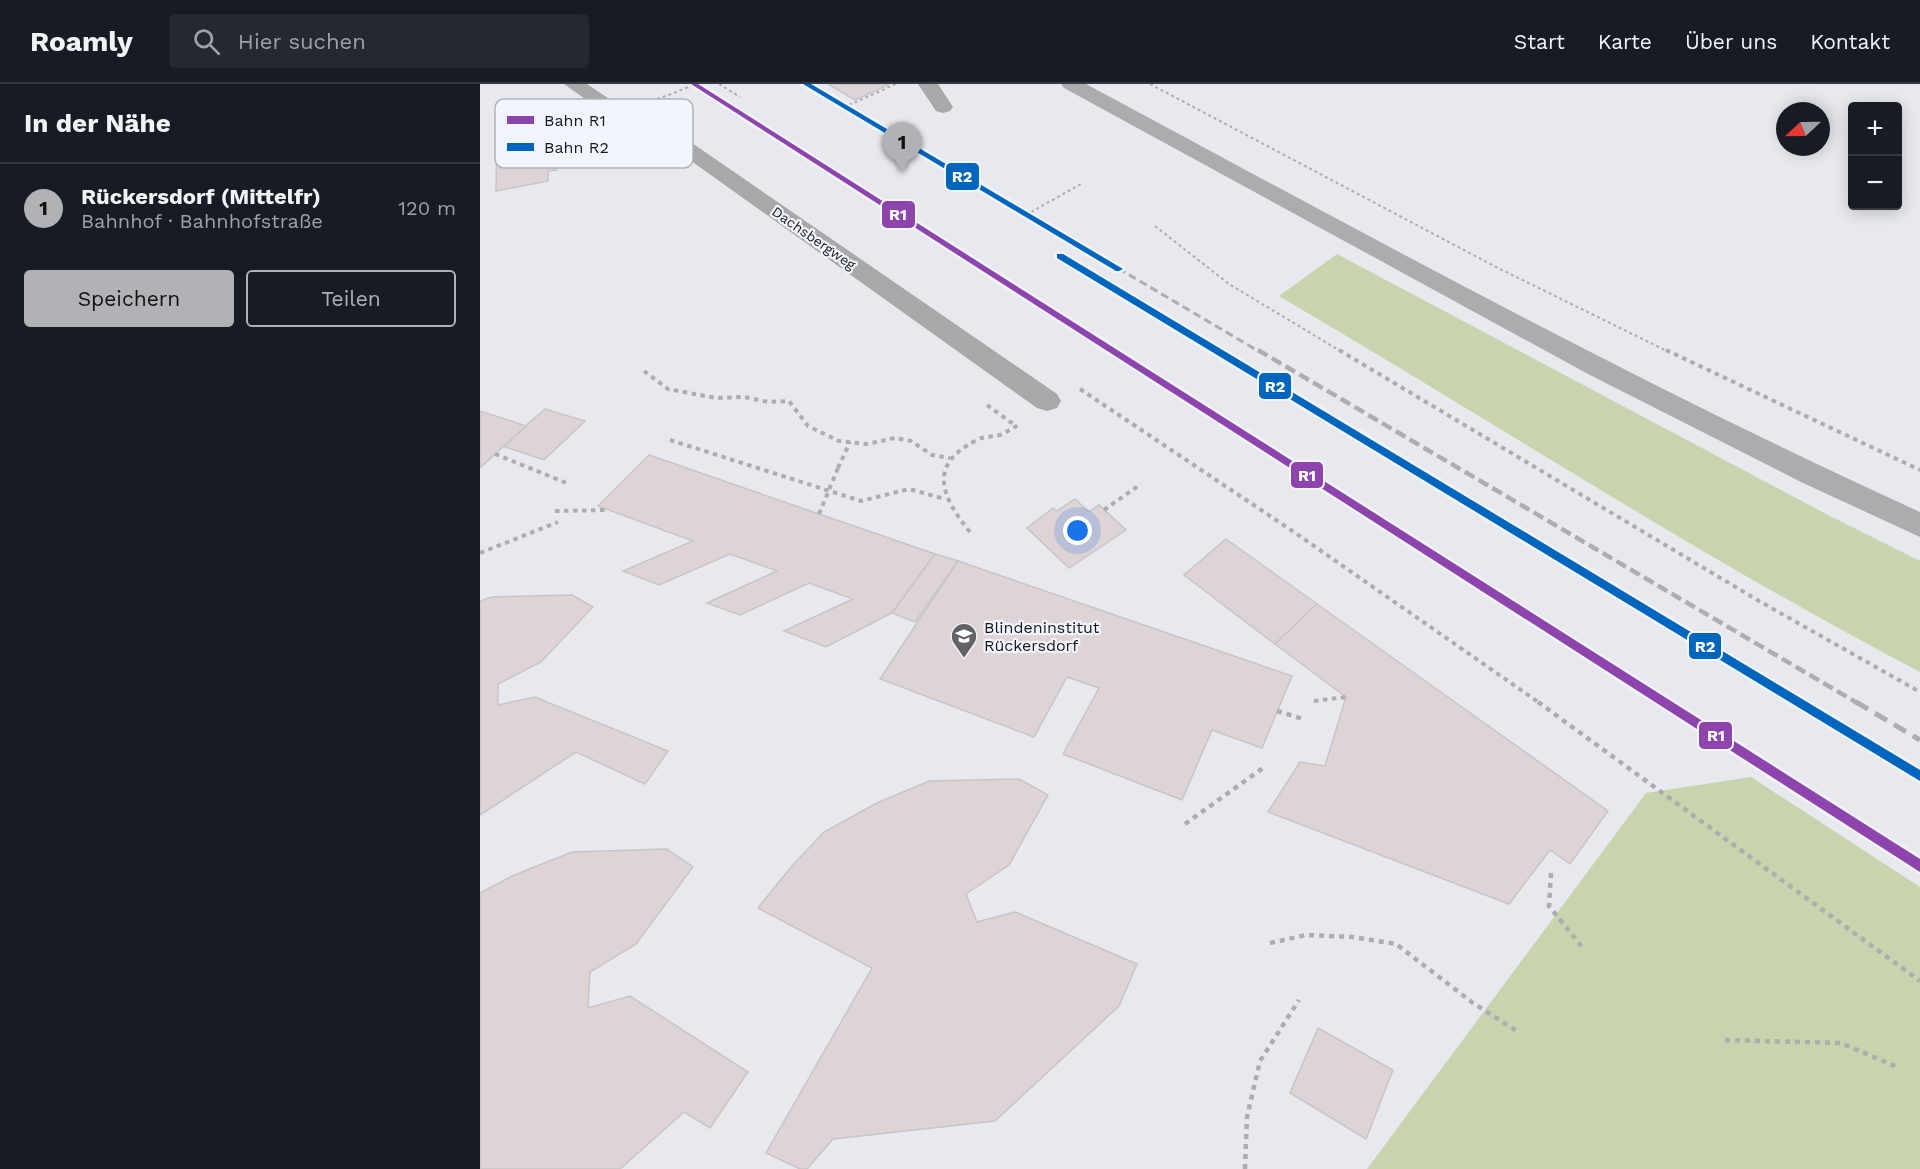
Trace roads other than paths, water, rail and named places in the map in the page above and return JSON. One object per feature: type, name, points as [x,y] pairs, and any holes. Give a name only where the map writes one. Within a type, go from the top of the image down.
[{"type":"main road","points":[[1071,84],[1634,388],[1713,428],[1920,525]]},
{"type":"street","name":"Dachsbergweg","points":[[574,84],[597,99]]},
{"type":"street","points":[[928,84],[943,106]]},
{"type":"street","name":"Dachsbergweg","points":[[693,153],[1040,397]]},
{"type":"railway","points":[[694,84],[1113,352]]},
{"type":"railway","points":[[806,84],[1260,352]]},
{"type":"railway","points":[[1111,350],[1666,704]]},
{"type":"railway","points":[[1258,350],[1859,704]]},
{"type":"railway","points":[[1664,702],[1920,866]]},
{"type":"railway","points":[[1856,702],[1920,740]]},
{"type":"rail line","name":"R1","points":[[694,84],[1920,866]]},
{"type":"rail line","name":"R2","points":[[806,84],[1119,269]]},
{"type":"rail line","name":"R2","points":[[1060,256],[1920,776]]},
{"type":"place","name":"Rückersdorf (Mittelfr)","points":[[902,172]]},
{"type":"place","name":"Blindeninstitut Rückersdorf","points":[[964,659]]}]
